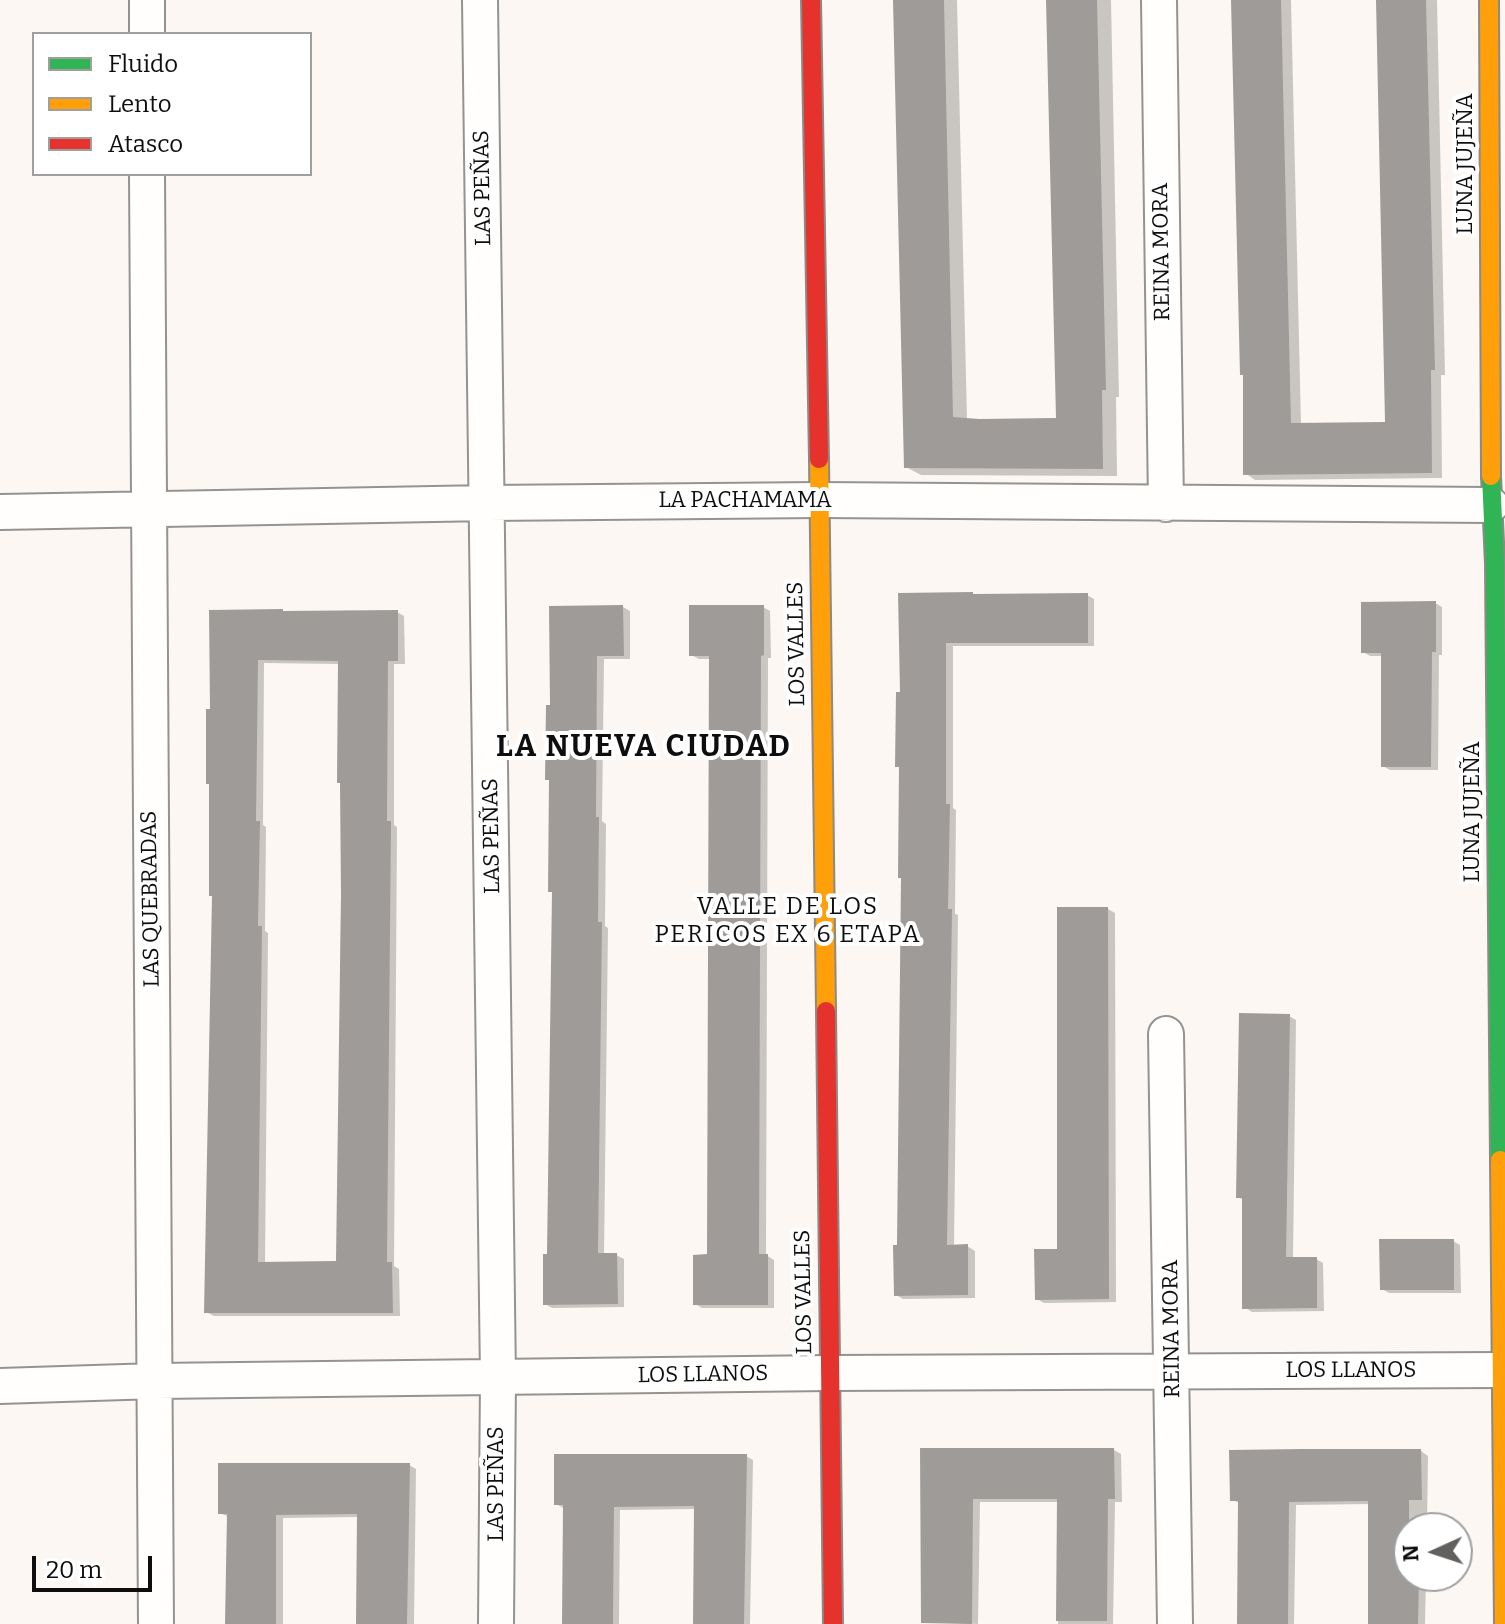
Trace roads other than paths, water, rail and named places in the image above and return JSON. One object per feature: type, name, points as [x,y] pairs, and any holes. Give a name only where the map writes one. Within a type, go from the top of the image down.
[{"type":"street","points":[[147,0],[147,32]]},
{"type":"street","name":"LAS PEÑAS","points":[[480,0],[498,1378],[496,1624]]},
{"type":"street","name":"LOS VALLES","points":[[811,0],[833,1624]]},
{"type":"street","name":"REINA MORA","points":[[1159,0],[1166,504]]},
{"type":"street","name":"LUNA JUJEÑA","points":[[1489,0],[1491,505],[1495,564],[1504,1624]]},
{"type":"street","name":"LAS QUEBRADAS","points":[[147,176],[156,1624]]},
{"type":"street","name":"LA PACHAMAMA","points":[[0,512],[820,500],[1491,505]]},
{"type":"street","name":"REINA MORA","points":[[1166,1034],[1175,1624]]},
{"type":"street","name":"LOS LLANOS","points":[[0,1386],[156,1381],[829,1373],[1502,1370]]},
{"type":"district","name":"LA NUEVA CIUDAD","points":[[644,748]]},
{"type":"district","name":"VALLE DE LOS PERICOS EX 6 ETAPA","points":[[788,921]]}]
